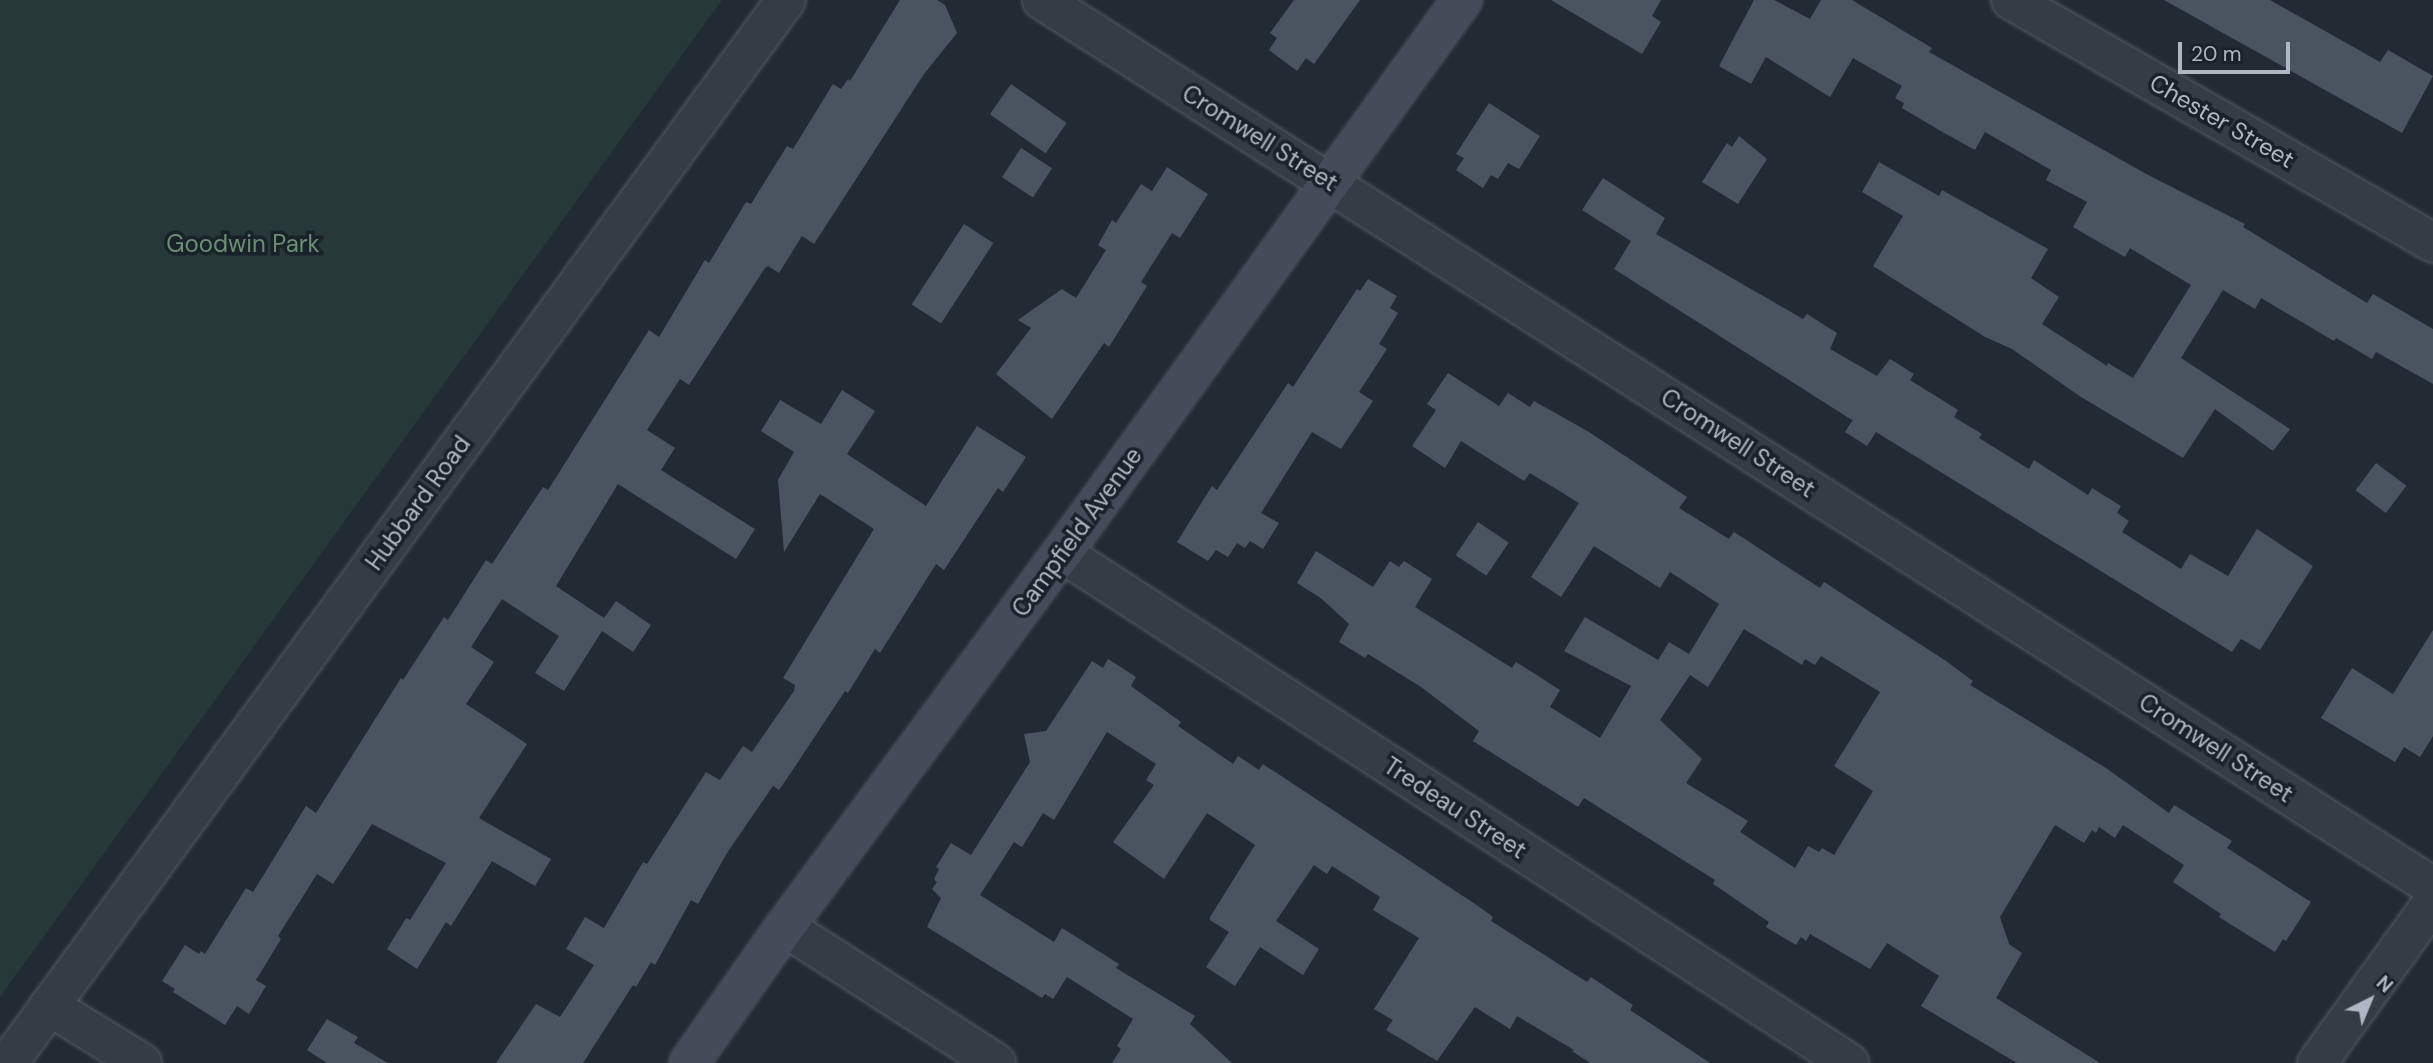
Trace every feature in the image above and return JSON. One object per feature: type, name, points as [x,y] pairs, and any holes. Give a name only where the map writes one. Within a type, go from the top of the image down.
[{"type":"street","name":"Hubbard Road","points":[[8,1063],[786,0]]},
{"type":"street","name":"Cromwell Street","points":[[1042,0],[2433,887]]},
{"type":"street","name":"Campfield Avenue","points":[[689,1063],[785,927],[1062,553],[1462,0]]},
{"type":"street","name":"Chester Street","points":[[2011,0],[2433,243]]},
{"type":"street","name":"Tredeau Street","points":[[1062,553],[1849,1063]]},
{"type":"street","points":[[2317,1063],[2433,902]]},
{"type":"street","points":[[785,927],[996,1063]]},
{"type":"street","points":[[49,1006],[142,1063]]},
{"type":"green space","name":"Goodwin Park","points":[[0,0],[722,0],[0,997]]},
{"type":"building","points":[[900,0],[937,0],[945,5],[957,33],[924,74],[814,244],[802,236],[779,273],[768,266],[765,268],[689,385],[680,379],[647,430],[675,448],[661,470],[755,529],[736,559],[618,484],[556,586],[604,618],[616,601],[651,625],[633,652],[602,631],[564,691],[535,673],[559,636],[502,599],[471,647],[494,662],[466,704],[527,744],[479,818],[551,859],[535,886],[492,861],[451,926],[446,922],[417,969],[387,949],[406,918],[410,920],[446,863],[372,824],[333,884],[317,874],[278,936],[281,939],[256,980],[266,986],[249,1014],[237,1006],[225,1025],[173,992],[175,989],[162,981],[185,945],[199,954],[201,951],[205,954],[246,888],[253,892],[306,806],[316,813],[401,678],[403,680],[444,617],[448,620],[486,560],[492,564],[543,487],[548,490],[649,330],[659,337],[705,260],[709,263],[746,202],[751,204],[787,146],[793,149],[833,84],[841,89],[848,79],[850,81]]},
{"type":"building","points":[[1294,0],[1360,0],[1314,64],[1306,58],[1297,71],[1269,50],[1277,38],[1270,33]]},
{"type":"building","points":[[1551,0],[1661,0],[1652,16],[1661,22],[1642,54]]},
{"type":"building","points":[[1754,0],[1774,0],[1810,19],[1821,0],[1852,0],[1932,48],[1929,52],[2150,176],[2245,224],[2243,227],[2367,303],[2373,294],[2433,329],[2433,384],[2376,352],[2372,359],[2336,338],[2334,341],[2261,298],[2255,309],[2223,290],[2181,358],[2290,429],[2273,451],[2215,409],[2183,458],[2081,397],[2012,349],[1985,337],[1873,266],[1903,216],[1862,192],[1879,162],[1939,196],[1942,190],[2048,249],[2031,278],[2059,297],[2042,324],[2107,366],[2108,363],[2133,378],[2191,285],[2130,248],[2125,257],[2073,227],[2087,202],[2046,180],[2051,170],[1985,132],[1975,150],[1939,130],[1902,108],[1904,103],[1895,98],[1902,86],[1853,58],[1830,97],[1766,57],[1751,84],[1719,66]]},
{"type":"building","points":[[2164,0],[2270,0],[2380,62],[2388,50],[2433,76],[2402,133]]},
{"type":"building","points":[[1011,84],[1067,123],[1045,153],[990,114]]},
{"type":"building","points":[[1489,103],[1540,136],[1519,169],[1508,163],[1498,179],[1491,175],[1483,188],[1456,170],[1464,158],[1456,154]]},
{"type":"building","points":[[1739,136],[1767,159],[1738,204],[1702,182],[1727,143],[1732,147]]},
{"type":"building","points":[[1021,148],[1052,168],[1033,198],[1002,177]]},
{"type":"building","points":[[1167,167],[1208,194],[1180,238],[1172,233],[1141,282],[1147,286],[1109,347],[1104,343],[1052,419],[996,374],[1031,328],[1018,320],[1062,289],[1076,298],[1106,250],[1098,245],[1112,220],[1116,223],[1141,184],[1152,191]]},
{"type":"building","points":[[1603,178],[1665,218],[1656,234],[1803,319],[1807,314],[1837,333],[1830,349],[1877,376],[1890,359],[1914,374],[1910,380],[1958,410],[1954,417],[1982,434],[1979,438],[2029,469],[2034,460],[2088,495],[2092,488],[2121,506],[2117,513],[2129,521],[2122,532],[2181,569],[2190,554],[2228,576],[2257,529],[2313,566],[2260,650],[2241,639],[2232,652],[1876,432],[1867,446],[1845,432],[1854,418],[1852,420],[1614,269],[1631,241],[1582,210]]},
{"type":"building","points":[[964,224],[993,243],[941,324],[912,305]]},
{"type":"building","points":[[1368,279],[1397,296],[1390,308],[1398,313],[1379,344],[1387,349],[1359,392],[1373,401],[1341,449],[1312,432],[1261,513],[1279,523],[1263,549],[1250,541],[1245,548],[1237,543],[1228,557],[1216,550],[1208,561],[1177,542],[1212,486],[1217,490],[1288,383],[1293,387],[1357,289],[1360,291]]},
{"type":"building","points":[[1448,373],[1499,406],[1508,393],[1530,407],[1534,401],[1589,432],[1687,497],[1679,508],[1729,539],[1734,532],[1820,588],[1824,582],[1946,661],[1973,681],[1970,685],[2106,768],[2169,813],[2174,805],[2232,841],[2227,848],[2311,902],[2286,941],[2283,939],[2275,952],[2219,917],[2221,914],[2173,882],[2184,865],[2123,825],[2115,838],[2099,827],[2096,833],[2092,830],[2084,843],[2055,825],[2000,917],[2009,944],[2022,953],[1996,998],[2100,1063],[2017,1063],[1921,1006],[1939,976],[1887,943],[1870,969],[1810,934],[1806,941],[1801,937],[1796,945],[1766,927],[1769,922],[1713,884],[1715,880],[1584,798],[1578,807],[1473,741],[1479,731],[1421,687],[1368,654],[1365,658],[1339,642],[1349,624],[1322,599],[1297,583],[1316,551],[1373,587],[1390,561],[1399,567],[1404,561],[1432,579],[1415,607],[1512,668],[1516,662],[1560,690],[1550,707],[1600,738],[1631,686],[1564,651],[1585,617],[1658,660],[1669,642],[1689,654],[1719,604],[1670,572],[1660,588],[1594,546],[1561,597],[1531,577],[1579,503],[1530,473],[1524,481],[1461,441],[1445,468],[1412,446],[1436,410],[1427,404]],"holes":[[[1744,629],[1802,665],[1805,659],[1815,665],[1821,656],[1880,692],[1834,766],[1873,791],[1834,855],[1822,848],[1819,852],[1808,846],[1795,868],[1740,832],[1748,821],[1686,783],[1702,759],[1660,720],[1690,675],[1708,687]]]},
{"type":"building","points":[[842,390],[875,411],[847,454],[926,506],[977,426],[1026,457],[1003,492],[998,488],[944,570],[936,564],[880,653],[875,649],[848,693],[845,691],[779,790],[773,786],[727,853],[698,904],[691,900],[655,965],[651,962],[636,987],[633,985],[583,1063],[496,1063],[536,1004],[560,1017],[594,965],[566,949],[585,917],[604,928],[643,862],[647,864],[706,772],[720,780],[743,746],[752,752],[794,691],[795,685],[783,678],[874,529],[820,494],[784,552],[778,480],[794,452],[761,431],[780,400],[821,424]]},
{"type":"building","points":[[2376,463],[2406,486],[2386,513],[2356,490]]},
{"type":"building","points":[[1478,522],[1509,543],[1486,576],[1456,555]]},
{"type":"building","points":[[2433,630],[2433,736],[2420,757],[2404,747],[2395,762],[2321,718],[2352,668],[2393,694]]},
{"type":"building","points":[[1108,659],[1136,677],[1131,686],[1181,722],[1178,726],[1233,764],[1238,756],[1259,770],[1263,764],[1478,906],[1493,917],[1491,921],[1587,982],[1591,977],[1633,1005],[1630,1010],[1710,1063],[1590,1063],[1572,1051],[1574,1050],[1517,1016],[1510,1029],[1475,1007],[1437,1061],[1386,1030],[1393,1020],[1374,1009],[1419,938],[1373,910],[1380,897],[1332,866],[1327,874],[1314,865],[1276,921],[1319,949],[1303,975],[1260,947],[1235,986],[1206,967],[1229,932],[1210,920],[1210,917],[1255,845],[1207,813],[1164,879],[1113,842],[1154,785],[1146,780],[1156,764],[1107,732],[1054,820],[1043,813],[1022,847],[1014,842],[980,895],[1054,942],[1062,928],[1119,964],[1116,968],[1195,1016],[1190,1024],[1232,1063],[1112,1063],[1121,1049],[1117,1046],[1133,1019],[1067,977],[1053,999],[1045,994],[1042,998],[927,927],[941,898],[932,889],[937,882],[934,879],[939,869],[936,867],[951,843],[971,855],[1030,762],[1024,734],[1046,731],[1092,661],[1103,668]]},
{"type":"building","points":[[327,1019],[358,1037],[354,1043],[388,1063],[327,1063],[307,1050]]}]
